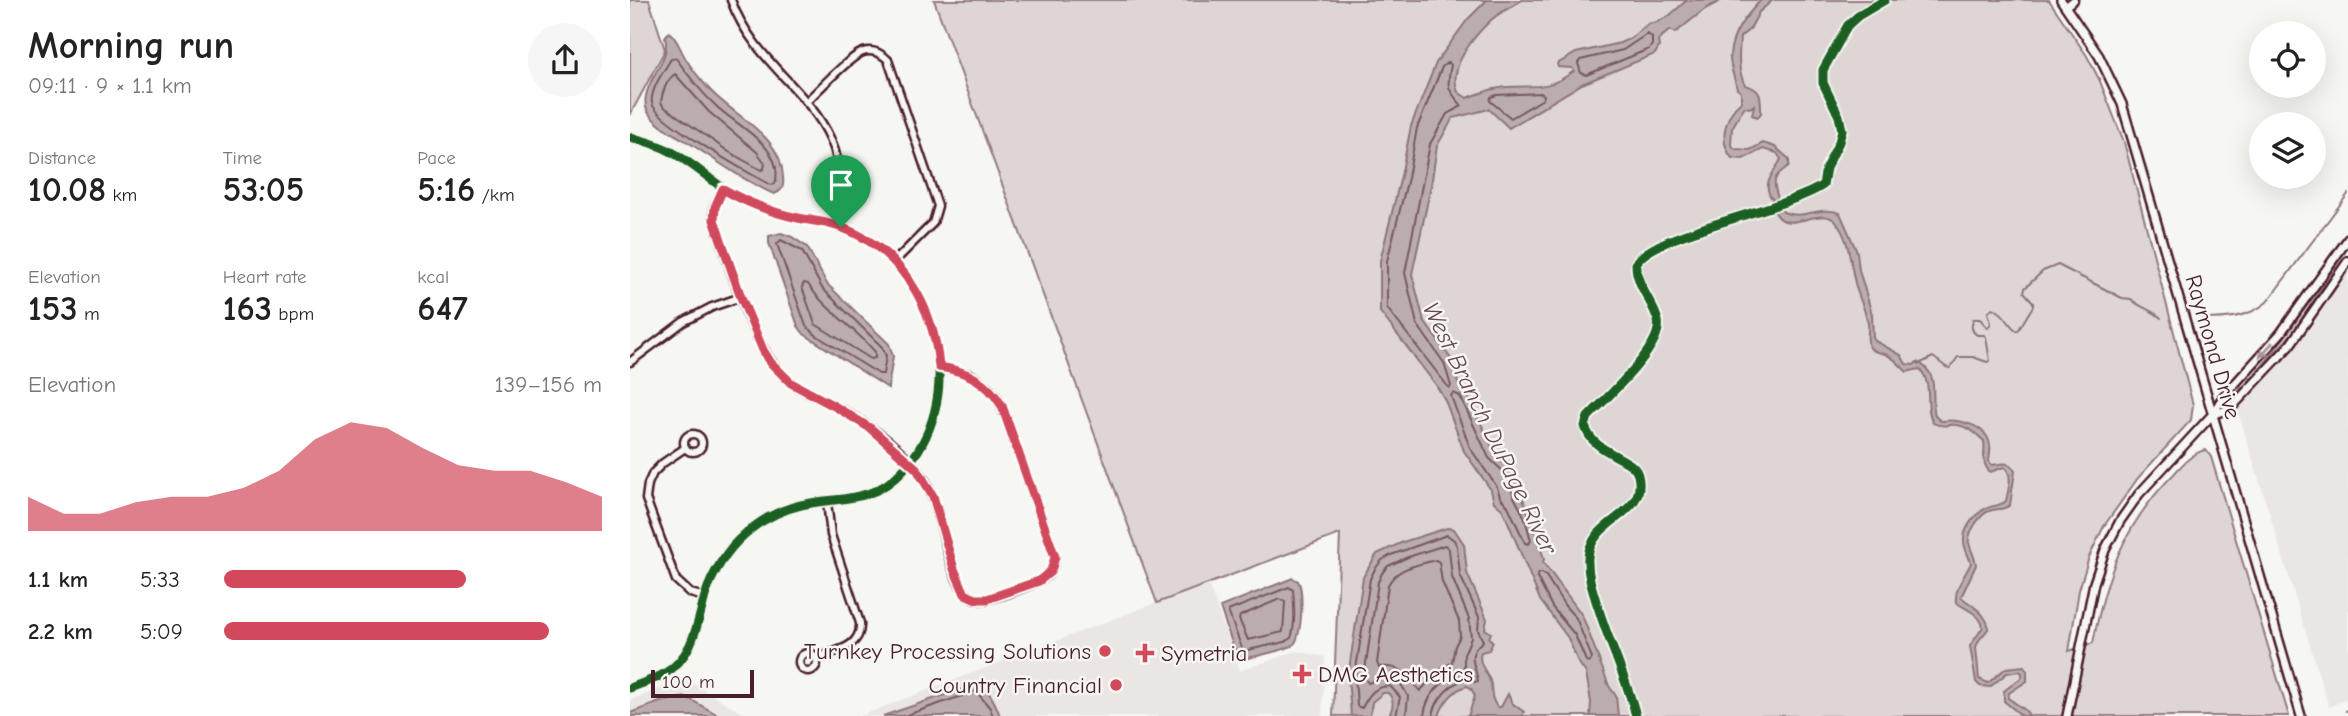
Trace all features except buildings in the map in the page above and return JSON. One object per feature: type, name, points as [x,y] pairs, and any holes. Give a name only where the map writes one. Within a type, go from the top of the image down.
[{"type":"street","points":[[731,0],[748,35],[807,101],[825,127],[836,156],[839,188],[834,225]]},
{"type":"street","points":[[2064,3],[2074,0]]},
{"type":"street","name":"Raymond Drive","points":[[2064,3],[2099,56],[2122,104],[2301,716]]},
{"type":"street","points":[[807,101],[860,53],[874,51],[888,60],[938,206],[933,223],[895,261]]},
{"type":"street","points":[[630,137],[655,143],[672,151],[723,189],[753,205],[834,225],[866,239],[895,261],[920,296],[930,318],[939,367],[936,403],[931,421],[921,446],[900,473],[880,488],[858,498],[802,505],[783,511],[754,526],[727,553],[712,580],[698,628],[686,653],[672,668],[630,688]]},
{"type":"street","points":[[723,189],[715,207],[714,220],[763,350],[780,373],[802,390],[870,428],[910,461],[925,479],[933,496],[954,569],[965,594],[976,599],[987,599],[1039,581],[1051,571],[1055,561],[1002,406],[980,380],[962,371],[939,367]]},
{"type":"street","points":[[2067,716],[2094,583],[2110,540],[2139,494],[2212,415],[2223,397],[2285,328],[2348,239]]},
{"type":"street","points":[[2212,415],[2231,408],[2274,362],[2314,312],[2348,261]]},
{"type":"street","points":[[630,362],[683,322],[712,307],[741,297]]},
{"type":"street","points":[[685,448],[653,473],[646,499],[676,580],[690,593],[705,597]]},
{"type":"street","points":[[816,658],[846,648],[861,631],[831,535],[827,502]]},
{"type":"shaded area","points":[[630,0],[649,0],[665,50],[630,115]]},
{"type":"shaded area","points":[[934,0],[2049,0],[2087,56],[2124,142],[2193,405],[2191,420],[2138,478],[2104,526],[2089,557],[2079,590],[2069,651],[2093,643],[2111,574],[2129,533],[2141,514],[2183,464],[2196,453],[2206,450],[2211,457],[2289,716],[1333,716],[1340,534],[1157,603]]},
{"type":"shaded area","points":[[2348,246],[2293,333],[2232,399],[2290,330]]},
{"type":"shaded area","points":[[2348,269],[2348,698],[2329,707],[2237,408],[2286,354]]},
{"type":"shaded area","points":[[1208,583],[1240,671],[1296,651],[1325,657],[1322,716],[860,716]]},
{"type":"shaded area","points":[[686,679],[747,716],[630,716],[630,700]]},
{"type":"water","points":[[1487,0],[1522,0],[1490,21],[1464,53],[1456,73],[1456,83],[1458,92],[1467,98],[1505,87],[1553,83],[1574,71],[1572,68],[1558,67],[1557,64],[1576,53],[1631,38],[1648,24],[1669,16],[1687,0],[1722,0],[1705,9],[1675,33],[1670,30],[1658,40],[1659,47],[1655,54],[1582,84],[1509,128],[1489,109],[1453,118],[1437,146],[1412,274],[1424,321],[1451,359],[1459,386],[1465,390],[1496,455],[1514,471],[1543,562],[1582,615],[1609,686],[1616,696],[1618,716],[1590,716],[1591,702],[1586,673],[1568,638],[1540,600],[1502,509],[1494,502],[1491,490],[1464,451],[1445,400],[1436,385],[1380,312],[1380,261],[1411,126],[1436,63],[1468,19]]},
{"type":"water","points":[[1761,0],[1773,0],[1759,12],[1750,29],[1740,37],[1739,56],[1742,79],[1745,85],[1758,91],[1761,113],[1758,117],[1752,115],[1754,105],[1750,108],[1744,107],[1732,128],[1731,144],[1735,149],[1750,150],[1763,143],[1775,147],[1789,159],[1789,166],[1775,179],[1778,198],[1773,200],[1768,184],[1781,159],[1777,153],[1763,149],[1743,159],[1732,158],[1724,136],[1727,121],[1741,102],[1741,92],[1737,89],[1730,63],[1731,47],[1741,25]]},
{"type":"water","points":[[669,32],[709,89],[775,149],[781,162],[781,190],[774,194],[741,177],[662,126],[648,112],[648,88],[663,60],[665,37]]},
{"type":"water","points":[[1781,208],[1783,212],[1798,215],[1824,211],[1840,213],[1857,252],[1859,270],[1872,314],[1875,341],[1901,355],[1906,364],[1914,365],[1917,362],[1924,367],[1932,379],[1935,416],[1941,421],[1970,424],[1983,432],[1990,447],[1989,462],[1992,465],[2007,464],[2015,471],[2010,505],[1985,513],[1972,530],[1969,543],[1976,565],[1961,597],[1982,614],[1989,628],[1976,647],[1979,679],[1988,683],[2006,668],[2024,666],[2027,681],[2009,693],[2008,698],[2030,716],[2022,716],[2004,701],[2004,691],[2022,677],[2019,671],[2007,673],[1990,687],[1980,686],[1976,682],[1970,646],[1983,627],[1976,615],[1956,602],[1958,587],[1971,563],[1964,544],[1965,532],[1981,511],[2006,501],[2009,474],[2004,467],[1990,472],[1984,461],[1984,441],[1972,431],[1961,426],[1933,423],[1929,411],[1927,384],[1922,371],[1919,369],[1907,372],[1890,357],[1870,348],[1867,319],[1856,288],[1847,244],[1836,222],[1830,217],[1822,216],[1795,222],[1787,221],[1779,218],[1774,210]]},
{"type":"water","points":[[781,233],[807,247],[827,284],[889,344],[893,356],[888,388],[804,334],[798,326],[769,243],[769,236]]},
{"type":"water","points":[[1447,528],[1454,529],[1464,544],[1467,573],[1487,619],[1485,629],[1491,633],[1489,638],[1493,642],[1489,650],[1481,652],[1480,657],[1490,680],[1492,696],[1497,707],[1501,707],[1508,694],[1512,703],[1524,712],[1522,716],[1468,716],[1475,696],[1467,686],[1450,697],[1439,716],[1389,716],[1392,701],[1388,693],[1383,693],[1372,702],[1370,716],[1351,716],[1348,676],[1363,577],[1377,554],[1403,542]]},
{"type":"water","points":[[1293,578],[1298,581],[1301,594],[1300,624],[1296,641],[1284,649],[1240,659],[1220,607]]},
{"type":"water","points":[[977,684],[988,693],[1000,716],[883,716]]},
{"type":"water","points":[[686,697],[720,716],[630,716],[630,713],[660,702]]},
{"type":"waterway","points":[[2202,319],[2244,314],[2267,302],[2348,194]]},
{"type":"waterway","points":[[1775,200],[1779,211]]},
{"type":"waterway","points":[[1919,364],[1933,357],[1950,368],[1958,357],[1990,361],[1986,337],[1974,332],[1973,319],[1980,319],[1988,328],[1991,323],[1988,313],[1992,308],[2001,313],[2018,331],[2033,306],[2033,302],[2024,292],[2025,288],[2043,271],[2058,265],[2122,298],[2131,299],[2161,318]]},
{"type":"cycle path","points":[[1636,716],[1595,597],[1589,577],[1588,557],[1599,533],[1635,500],[1639,489],[1638,475],[1629,463],[1596,443],[1585,426],[1588,417],[1643,357],[1657,332],[1658,321],[1639,279],[1636,264],[1647,253],[1666,242],[1781,204],[1823,185],[1826,168],[1842,130],[1839,116],[1823,83],[1823,70],[1848,25],[1885,0]]},
{"type":"cycle path","points":[[630,137],[670,151],[745,201],[837,226],[866,239],[892,259],[913,285],[928,315],[937,347],[939,380],[934,412],[923,443],[903,470],[891,481],[867,494],[793,507],[771,516],[751,529],[726,554],[716,571],[705,596],[692,640],[682,659],[664,674],[630,688]]},
{"type":"place","name":"Turnkey Processing Solutions","points":[[1105,651]]},
{"type":"place","name":"Symetria","points":[[1145,653]]},
{"type":"place","name":"DMG Aesthetics","points":[[1302,674]]},
{"type":"place","name":"Country Financial","points":[[1116,685]]},
{"type":"route","points":[[723,189],[753,205],[774,212],[841,227],[866,239],[895,261],[907,277],[930,318],[939,367],[970,374],[997,397],[1055,557],[1053,568],[1045,578],[987,599],[976,599],[965,594],[954,569],[930,488],[917,469],[870,428],[791,383],[771,363],[763,350],[714,220],[715,207],[723,189]]},
{"type":"water label","name":"West Branch DuPage River","points":[[1490,428]]}]
